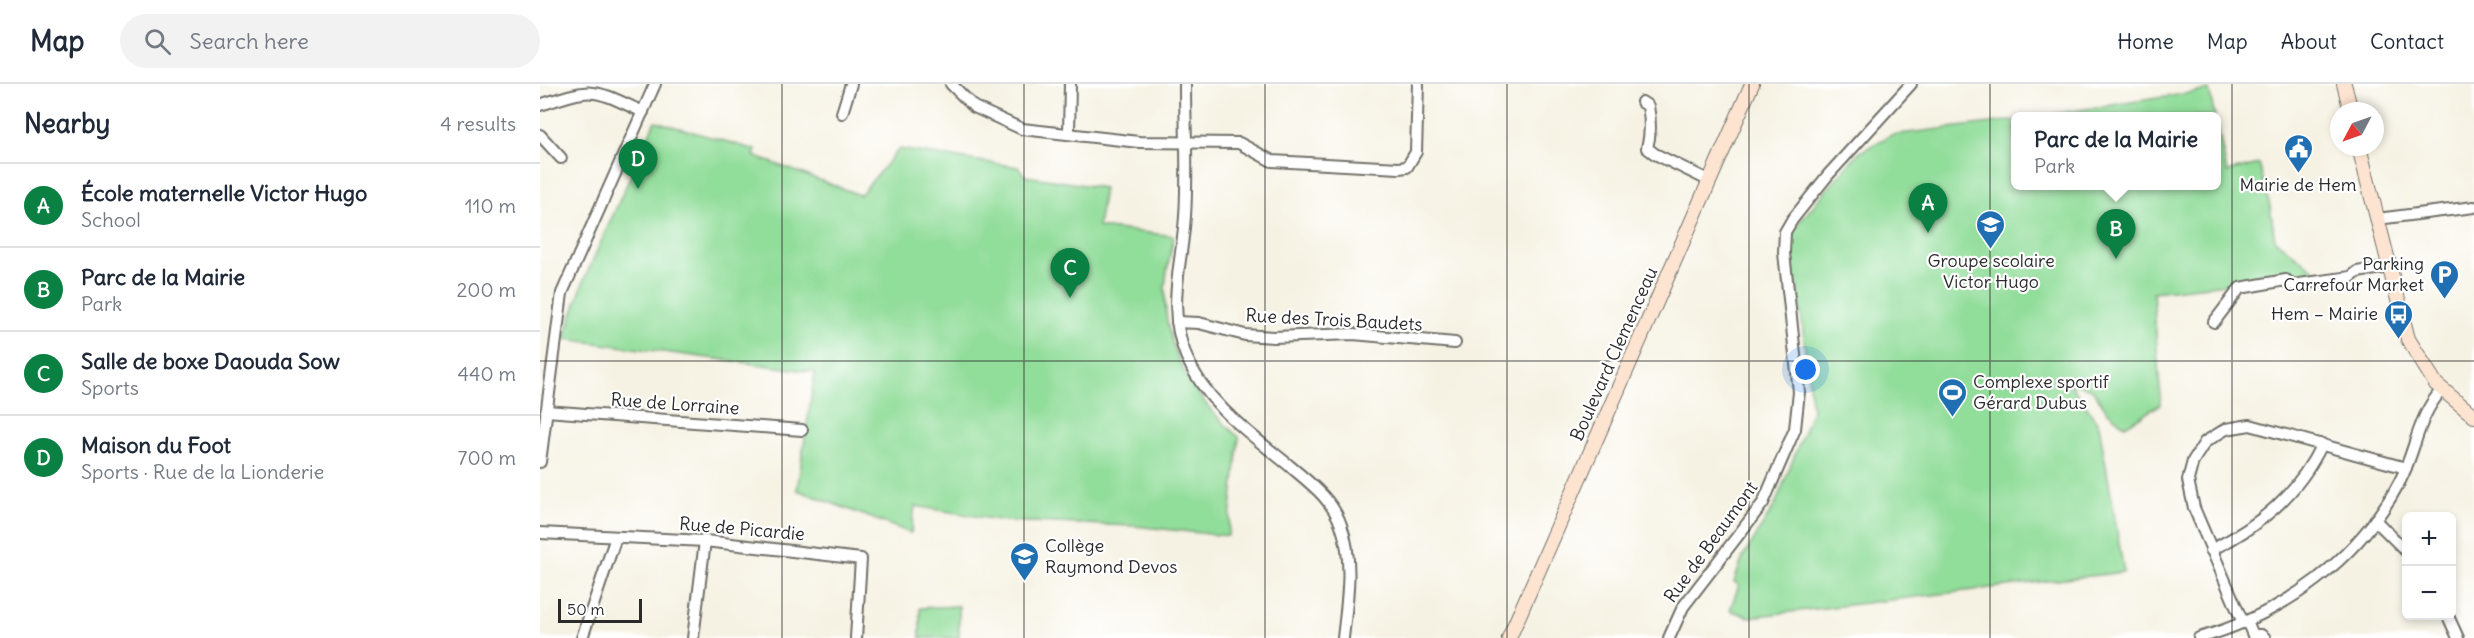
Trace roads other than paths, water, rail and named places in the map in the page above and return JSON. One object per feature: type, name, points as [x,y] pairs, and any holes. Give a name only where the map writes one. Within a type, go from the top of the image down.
[{"type":"street","points":[[540,462],[562,293],[655,84]]},
{"type":"street","points":[[842,113],[851,84]]},
{"type":"street","points":[[951,84],[974,107],[1022,129],[1139,142],[1239,143],[1272,161],[1289,163],[1407,167],[1416,152],[1418,84]]},
{"type":"street","points":[[1069,133],[1070,84]]},
{"type":"street","points":[[1185,84],[1185,216],[1175,286],[1177,322],[1185,354],[1206,391],[1249,433],[1316,488],[1336,514],[1344,536],[1348,564],[1348,594],[1343,638]]},
{"type":"street","name":"Boulevard Clemenceau","points":[[1509,638],[1752,84]]},
{"type":"street","name":"Rue de Beaumont","points":[[1669,638],[1683,607],[1763,503],[1795,429],[1799,392],[1784,253],[1785,232],[1821,183],[1911,84]]},
{"type":"street","points":[[2344,84],[2348,102]]},
{"type":"street","points":[[540,105],[579,92],[600,88],[643,112]]},
{"type":"street","points":[[1642,102],[1648,106],[1651,119],[1651,134],[1647,148],[1654,154],[1710,180]]},
{"type":"street","points":[[540,135],[561,158]]},
{"type":"street","points":[[2361,156],[2408,339],[2426,370],[2442,390],[2474,416]]},
{"type":"street","points":[[2377,219],[2474,207]]},
{"type":"street","points":[[2214,322],[2240,288],[2286,280],[2292,285],[2351,277],[2357,272],[2389,267]]},
{"type":"street","name":"Rue des Trois Baudets","points":[[1177,322],[1199,323],[1245,334],[1273,337],[1353,334],[1455,343]]},
{"type":"street","points":[[2199,638],[2245,622],[2291,598],[2346,554],[2375,520],[2406,468],[2427,409],[2442,390]]},
{"type":"street","name":"Rue de Lorraine","points":[[546,411],[802,430]]},
{"type":"street","points":[[2265,638],[2261,635],[2253,637],[2245,622],[2211,550],[2188,488],[2190,467],[2205,442],[2226,429],[2250,425],[2406,468]]},
{"type":"street","points":[[2211,550],[2241,535],[2266,517],[2296,486],[2322,444]]},
{"type":"street","points":[[2375,520],[2402,547]]},
{"type":"street","name":"Rue de Picardie","points":[[540,532],[705,541],[861,559],[856,638]]},
{"type":"street","points":[[582,638],[616,537]]},
{"type":"street","points":[[693,638],[705,541]]},
{"type":"street","points":[[2450,620],[2458,638]]},
{"type":"place","name":"Mairie de Hem","points":[[2298,174]]},
{"type":"place","name":"Maison du Foot","points":[[638,189]]},
{"type":"place","name":"École maternelle Victor Hugo","points":[[1928,233]]},
{"type":"place","name":"Groupe scolaire Victor Hugo","points":[[1991,250]]},
{"type":"place","name":"Parc de la Mairie","points":[[2116,259]]},
{"type":"place","name":"Salle de boxe Daouda Sow","points":[[1070,298]]},
{"type":"place","name":"Parking Carrefour Market","points":[[2445,300]]},
{"type":"place","name":"Hem – Mairie","points":[[2399,340]]},
{"type":"place","name":"Complexe sportif Gérard Dubus","points":[[1952,418]]},
{"type":"place","name":"Collège Raymond Devos","points":[[1024,582]]}]
